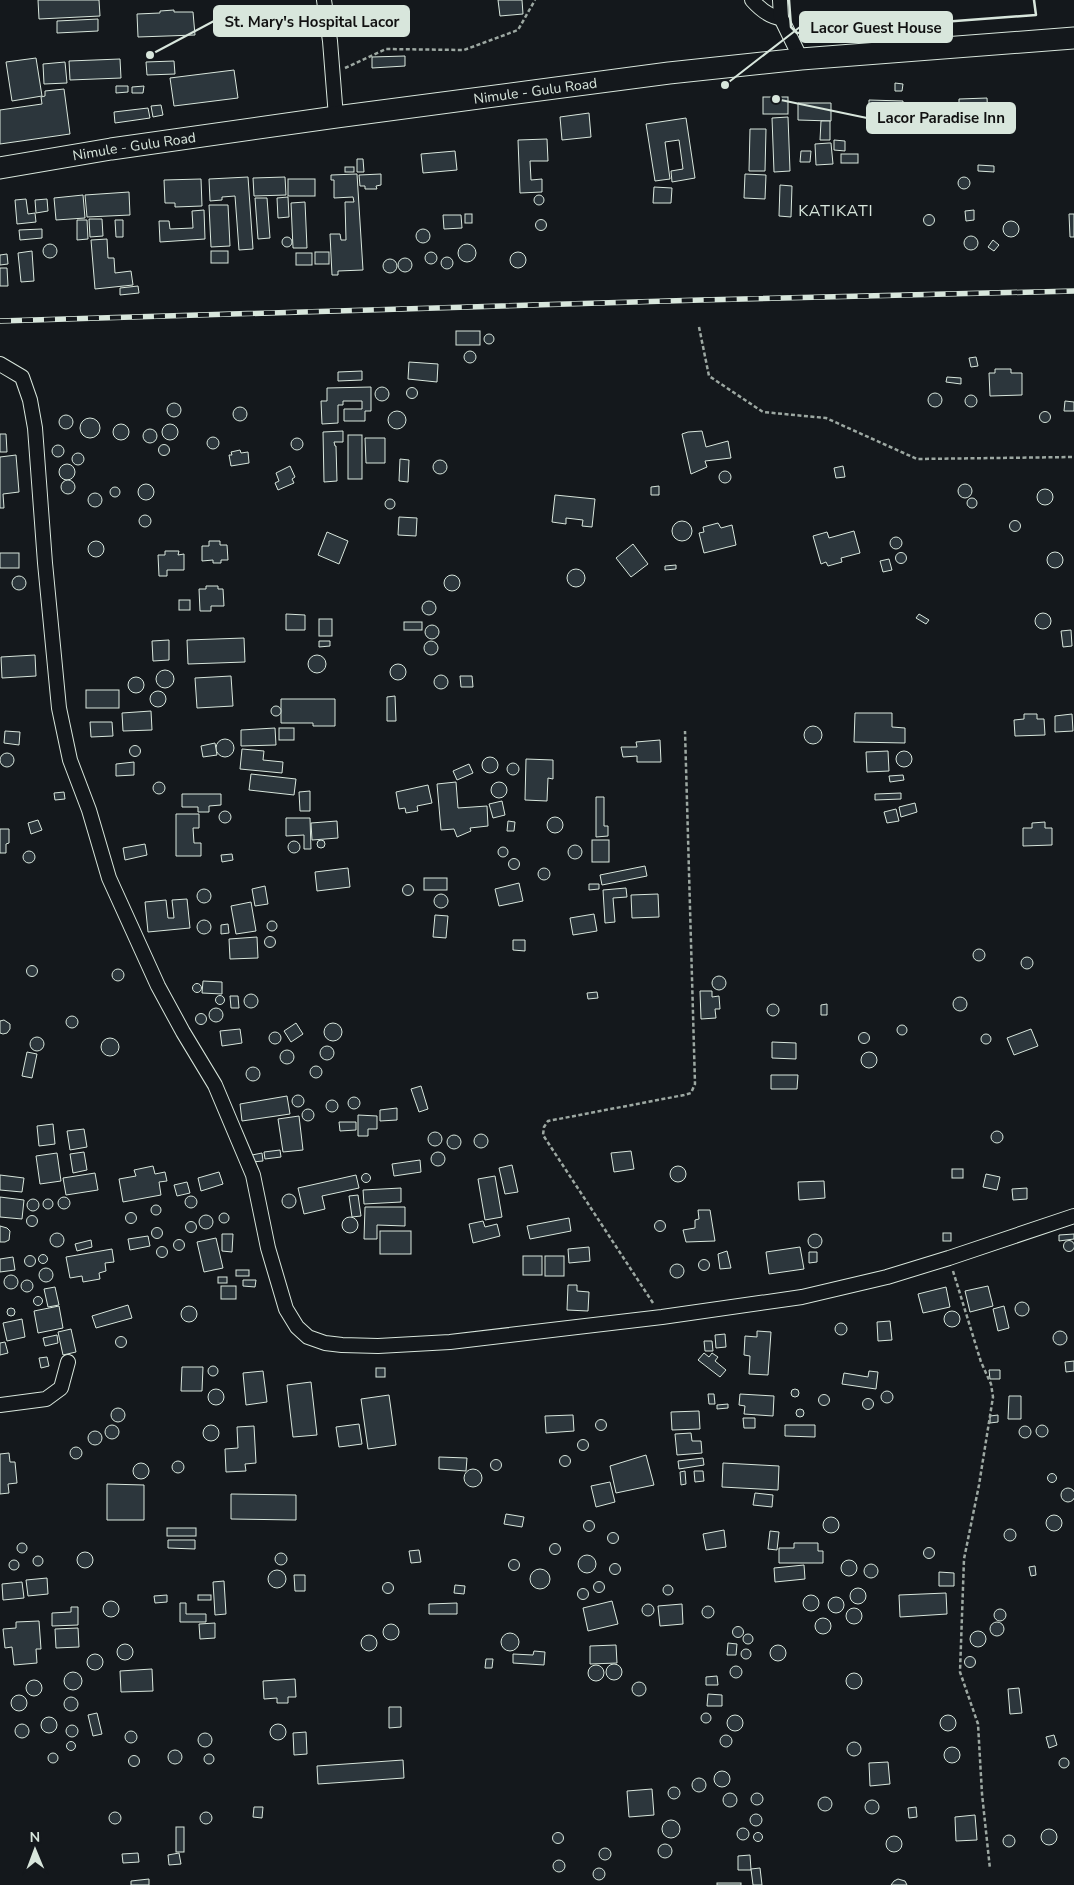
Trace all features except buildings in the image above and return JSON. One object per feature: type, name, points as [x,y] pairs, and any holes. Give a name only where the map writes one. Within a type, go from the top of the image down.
[{"type":"main road","name":"Nimule - Gulu Road","points":[[0,168],[112,149],[336,117],[669,73],[801,59],[1074,38]]},
{"type":"street","points":[[324,0],[336,117]]},
{"type":"street","points":[[752,0],[760,9],[774,17],[781,18]]},
{"type":"street","points":[[780,0],[781,18],[801,59]]},
{"type":"street","points":[[0,364],[22,377],[30,400],[35,428],[45,563],[59,708],[70,760],[109,878],[158,986],[215,1085],[253,1175],[271,1257],[286,1309],[297,1327],[308,1337],[325,1343],[378,1346],[450,1342],[662,1317],[832,1291],[949,1258],[1074,1216]]},
{"type":"street","points":[[0,1405],[46,1399],[61,1388],[68,1362]]},
{"type":"path","points":[[333,74],[386,49],[464,50],[518,30],[535,0]]},
{"type":"path","points":[[698,327],[709,376],[763,412],[826,418],[917,459],[1074,457]]},
{"type":"path","points":[[662,1317],[544,1135],[544,1127],[548,1120],[692,1093],[695,1084],[685,731]]},
{"type":"path","points":[[949,1258],[981,1362],[991,1384],[993,1398],[980,1485],[964,1559],[960,1672],[978,1724],[982,1794],[990,1869]]},
{"type":"railway","points":[[0,321],[1074,291]]},
{"type":"wall","points":[[789,0],[791,27],[797,33],[1036,15],[1034,0]]},
{"type":"place","name":"St. Mary's Hospital Lacor","points":[[150,55]]},
{"type":"place","name":"Lacor Guest House","points":[[725,85]]},
{"type":"place","name":"Lacor Paradise Inn","points":[[776,99]]},
{"type":"district","name":"KATIKATI","points":[[836,211]]}]
